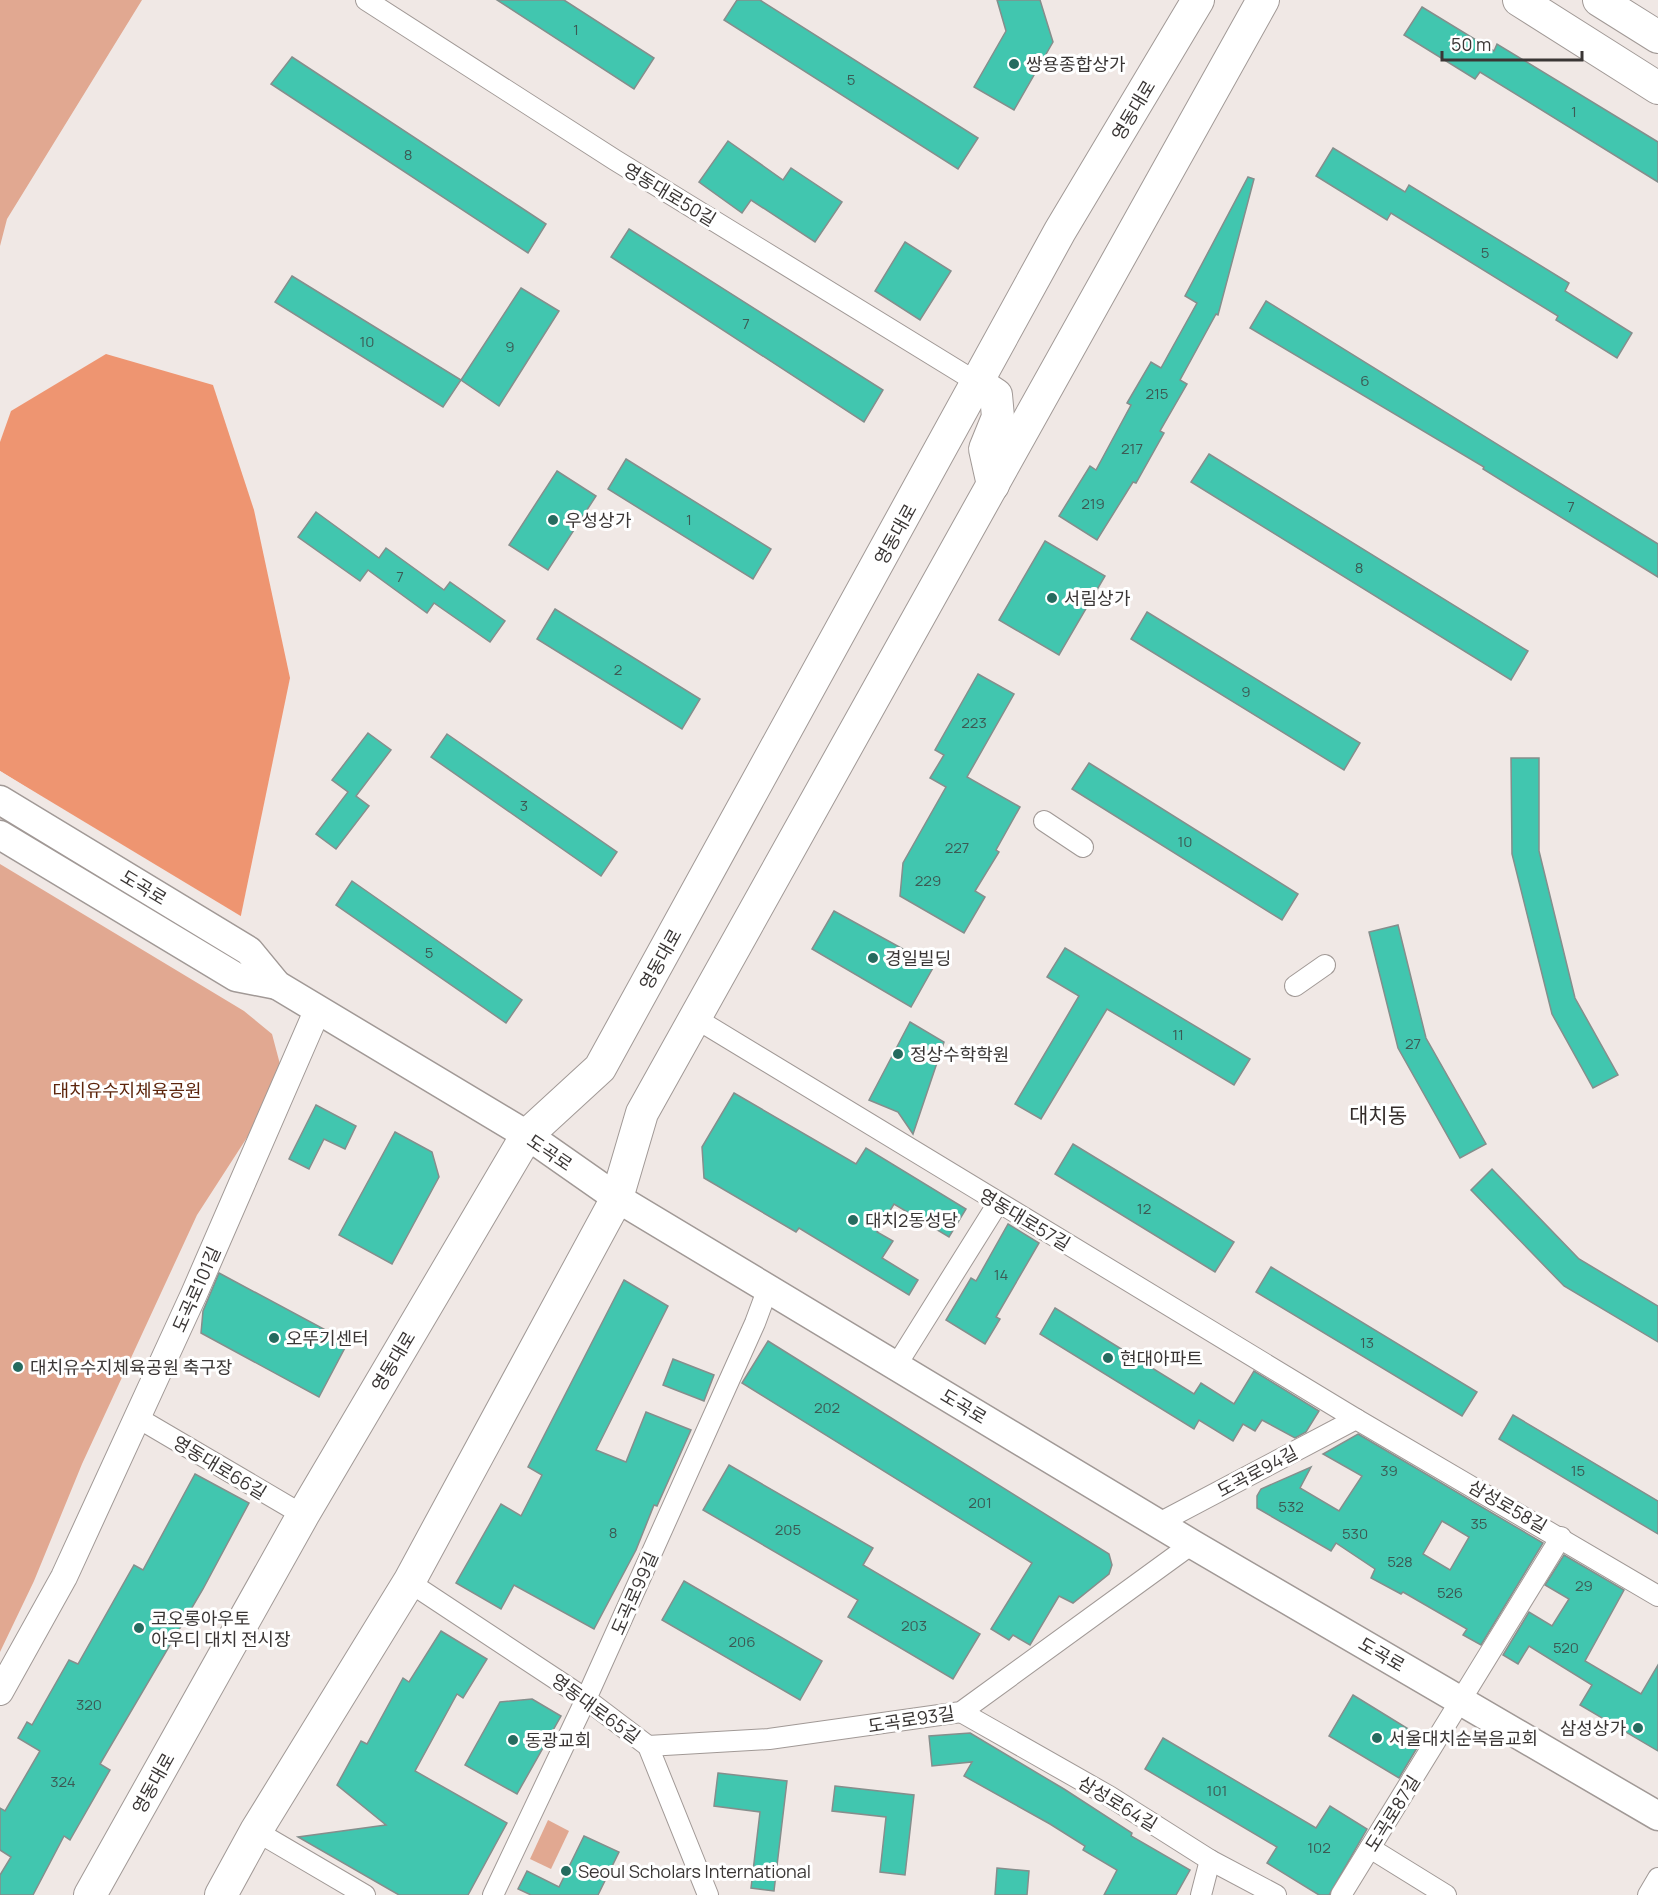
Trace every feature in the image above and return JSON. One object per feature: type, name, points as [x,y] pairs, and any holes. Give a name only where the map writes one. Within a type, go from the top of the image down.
[{"type":"main road","name":"영동대로","points":[[90,1895],[303,1515],[527,1135],[600,1068],[1060,231],[1198,0]]},
{"type":"main road","points":[[221,1895],[255,1832],[409,1582],[617,1198],[642,1113],[1263,0]]},
{"type":"main road","points":[[1519,0],[1658,88]]},
{"type":"main road","points":[[1599,0],[1658,37]]},
{"type":"main road","points":[[978,383],[996,395],[998,417],[985,449],[993,485]]},
{"type":"main road","name":"도곡로","points":[[0,800],[249,951],[277,985],[527,1135],[617,1198],[1192,1544],[1658,1816]]},
{"type":"main road","name":"도곡로","points":[[0,835],[236,977],[277,985]]},
{"type":"street","name":"영동대로50길","points":[[366,0],[615,160],[978,383]]},
{"type":"street","points":[[1044,821],[1083,847]]},
{"type":"street","points":[[1295,986],[1325,965]]},
{"type":"street","name":"도곡로101길","points":[[0,1692],[64,1577],[138,1418],[317,1011]]},
{"type":"street","name":"영동대로57길","points":[[695,1018],[1356,1419]]},
{"type":"street","points":[[896,1366],[998,1203]]},
{"type":"street","name":"도곡로99길","points":[[493,1895],[586,1699],[755,1323],[768,1288]]},
{"type":"street","name":"영동대로66길","points":[[138,1418],[303,1515]]},
{"type":"street","name":"도곡로94길","points":[[1159,1523],[1356,1419]]},
{"type":"street","name":"삼성로58길","points":[[1356,1419],[1561,1537],[1658,1596]]},
{"type":"street","name":"도곡로87길","points":[[1341,1895],[1561,1537]]},
{"type":"street","name":"도곡로93길","points":[[648,1746],[769,1739],[961,1712],[1192,1544]]},
{"type":"street","name":"영동대로65길","points":[[409,1582],[586,1699],[648,1746],[708,1895]]},
{"type":"street","name":"삼성로64길","points":[[961,1712],[1109,1796],[1210,1860],[1276,1895]]},
{"type":"street","points":[[255,1832],[365,1895]]},
{"type":"street","points":[[1370,1848],[1446,1895]]},
{"type":"street","points":[[1201,1895],[1210,1860]]},
{"type":"street","points":[[1648,1895],[1658,1878]]},
{"type":"green space","points":[[0,0],[142,0],[7,219],[0,246]]},
{"type":"green space","name":"대치유수지체육공원","points":[[0,864],[244,1011],[272,1034],[281,1068],[248,1136],[197,1215],[82,1464],[34,1581],[0,1652]]},
{"type":"green space","points":[[548,1820],[569,1831],[551,1869],[530,1859]]},
{"type":"shaded area","points":[[106,354],[213,385],[254,510],[290,678],[240,920],[0,771],[0,442],[11,411]]},
{"type":"pier","points":[[0,771],[244,918],[243,922],[238,923],[0,775]]},
{"type":"building","points":[[497,0],[564,0],[654,58],[634,89]]},
{"type":"building","points":[[737,0],[760,0],[978,138],[958,169],[724,20]]},
{"type":"building","name":"쌍용종합상가","points":[[997,0],[1040,0],[1053,42],[1014,110],[974,87],[1006,31]]},
{"type":"building","points":[[1422,7],[1494,51],[1497,44],[1658,142],[1658,182],[1480,72],[1475,79],[1404,35]]},
{"type":"building","points":[[292,57],[546,224],[528,253],[271,84]]},
{"type":"building","points":[[728,141],[783,180],[791,168],[842,202],[815,242],[751,200],[742,213],[699,182]]},
{"type":"building","points":[[1333,148],[1405,192],[1409,185],[1569,283],[1565,291],[1632,333],[1617,358],[1556,320],[1558,316],[1391,213],[1387,220],[1316,176]]},
{"type":"building","points":[[1248,177],[1254,179],[1218,315],[1216,314],[1180,380],[1187,384],[1160,431],[1164,433],[1136,483],[1133,482],[1097,540],[1059,516],[1090,466],[1096,470],[1131,405],[1127,403],[1151,362],[1161,368],[1197,303],[1185,296]]},
{"type":"building","points":[[629,229],[883,390],[864,422],[611,257]]},
{"type":"building","points":[[905,242],[951,271],[920,320],[875,291]]},
{"type":"building","points":[[292,276],[461,380],[443,407],[275,302]]},
{"type":"building","points":[[521,288],[559,311],[499,406],[461,380]]},
{"type":"building","points":[[1266,301],[1658,544],[1658,577],[1483,469],[1484,467],[1250,328]]},
{"type":"building","points":[[1209,454],[1528,651],[1511,680],[1191,482]]},
{"type":"building","points":[[626,459],[771,549],[753,579],[608,489]]},
{"type":"building","name":"우성상가","points":[[557,471],[596,496],[548,570],[509,545]]},
{"type":"building","points":[[316,512],[379,558],[386,548],[444,590],[450,582],[505,621],[490,642],[434,603],[427,613],[368,570],[360,581],[298,537]]},
{"type":"building","name":"서림상가","points":[[1045,541],[1105,576],[1059,655],[999,620]]},
{"type":"building","points":[[555,609],[700,699],[682,729],[537,639]]},
{"type":"building","points":[[1147,612],[1360,743],[1344,770],[1131,639]]},
{"type":"building","points":[[978,674],[1014,694],[967,777],[1020,807],[996,850],[999,852],[975,891],[985,897],[964,933],[900,896],[903,863],[946,787],[930,778],[944,755],[935,750]]},
{"type":"building","points":[[368,733],[391,750],[356,796],[369,806],[336,849],[316,834],[348,792],[332,780]]},
{"type":"building","points":[[447,734],[617,852],[601,876],[431,757]]},
{"type":"building","points":[[1511,758],[1539,758],[1539,851],[1575,998],[1618,1075],[1593,1088],[1552,1014],[1512,854]]},
{"type":"building","points":[[1089,763],[1298,894],[1282,920],[1072,789]]},
{"type":"building","points":[[352,881],[522,1000],[506,1023],[336,905]]},
{"type":"building","name":"경일빌딩","points":[[834,911],[934,966],[911,1007],[812,949]]},
{"type":"building","points":[[1398,925],[1426,1038],[1486,1144],[1460,1158],[1398,1048],[1369,932]]},
{"type":"building","points":[[1065,948],[1250,1059],[1234,1085],[1107,1009],[1041,1119],[1015,1104],[1079,996],[1047,977]]},
{"type":"building","points":[[910,1022],[944,1042],[913,1134],[898,1112],[869,1100]]},
{"type":"building","points":[[734,1093],[856,1164],[866,1148],[966,1209],[949,1237],[894,1204],[877,1232],[893,1241],[882,1258],[918,1280],[909,1295],[799,1228],[796,1232],[704,1178],[702,1147]]},
{"type":"building","points":[[316,1105],[356,1126],[345,1149],[324,1139],[309,1169],[289,1159]]},
{"type":"building","points":[[395,1132],[432,1152],[439,1177],[392,1264],[339,1235]]},
{"type":"building","points":[[1073,1144],[1234,1242],[1215,1272],[1055,1174]]},
{"type":"building","points":[[1492,1169],[1579,1259],[1658,1306],[1658,1342],[1564,1286],[1471,1190]]},
{"type":"building","points":[[1008,1224],[1039,1243],[996,1317],[1000,1319],[985,1344],[946,1320],[971,1278],[976,1281]]},
{"type":"building","points":[[1271,1267],[1477,1392],[1462,1416],[1256,1292]]},
{"type":"building","name":"오뚜기센터","points":[[219,1273],[348,1342],[319,1397],[201,1333],[203,1311]]},
{"type":"building","points":[[624,1280],[668,1306],[596,1450],[626,1462],[646,1412],[691,1430],[657,1506],[654,1505],[636,1550],[594,1629],[514,1585],[501,1609],[456,1583],[501,1504],[521,1516],[542,1475],[528,1467]]},
{"type":"building","name":"현대아파트","points":[[1055,1308],[1194,1394],[1201,1383],[1234,1404],[1254,1371],[1319,1411],[1306,1432],[1295,1438],[1262,1420],[1255,1431],[1243,1424],[1233,1441],[1199,1420],[1194,1429],[1040,1334]]},
{"type":"building","points":[[768,1341],[1109,1554],[1112,1565],[1109,1574],[1073,1603],[1059,1596],[1030,1645],[1013,1635],[1009,1640],[991,1629],[1032,1563],[742,1383]]},
{"type":"building","points":[[673,1359],[714,1375],[704,1401],[663,1385]]},
{"type":"building","points":[[1513,1415],[1658,1501],[1658,1534],[1499,1439]]},
{"type":"building","points":[[1358,1434],[1543,1543],[1481,1645],[1463,1635],[1467,1629],[1403,1592],[1401,1594],[1371,1578],[1375,1569],[1336,1543],[1331,1551],[1257,1508],[1257,1496],[1261,1489],[1311,1467],[1300,1488],[1339,1511],[1362,1476],[1323,1454]],"holes":[[[1442,1521],[1469,1537],[1450,1570],[1423,1554]]]},
{"type":"building","points":[[729,1465],[873,1548],[863,1565],[980,1634],[953,1679],[848,1617],[858,1600],[703,1510]]},
{"type":"building","points":[[195,1474],[249,1503],[203,1589],[100,1764],[110,1770],[70,1840],[64,1836],[33,1895],[0,1895],[0,1875],[11,1857],[0,1850],[0,1808],[5,1811],[40,1751],[18,1738],[27,1722],[32,1725],[69,1660],[78,1664],[134,1565],[143,1570]]},
{"type":"building","points":[[1564,1555],[1624,1590],[1585,1661],[1641,1694],[1658,1665],[1658,1751],[1580,1705],[1592,1685],[1529,1646],[1518,1664],[1503,1655],[1529,1612],[1552,1626],[1569,1599],[1545,1585]]},
{"type":"building","points":[[684,1581],[822,1661],[800,1700],[662,1620]]},
{"type":"building","points":[[441,1631],[487,1659],[463,1698],[457,1694],[415,1771],[507,1823],[468,1895],[399,1895],[298,1837],[386,1825],[337,1785],[361,1741],[367,1744],[403,1678],[409,1682]]},
{"type":"building","name":"서울대치순복음교회","points":[[1353,1695],[1423,1738],[1399,1778],[1329,1736]]},
{"type":"building","name":"동광교회","points":[[532,1699],[561,1716],[517,1794],[465,1765],[500,1702]]},
{"type":"building","points":[[970,1733],[1064,1789],[1132,1833],[1131,1836],[1190,1870],[1176,1895],[1104,1895],[1117,1870],[1083,1850],[1085,1846],[964,1776],[972,1762],[932,1766],[929,1736]]},
{"type":"building","points":[[1163,1738],[1316,1828],[1330,1806],[1367,1829],[1329,1895],[1319,1895],[1267,1863],[1277,1847],[1145,1769]]},
{"type":"building","points":[[718,1773],[787,1781],[774,1891],[751,1888],[760,1812],[714,1806]]},
{"type":"building","points":[[835,1786],[914,1795],[905,1875],[880,1872],[886,1817],[832,1811]]},
{"type":"building","points":[[584,1836],[619,1852],[598,1895],[531,1895],[518,1889],[527,1871],[559,1887]]},
{"type":"building","points":[[997,1868],[1029,1871],[1027,1895],[995,1895]]},
{"type":"place","name":"쌍용종합상가","points":[[1014,64]]},
{"type":"place","name":"우성상가","points":[[553,520]]},
{"type":"place","name":"서림상가","points":[[1052,598]]},
{"type":"place","name":"경일빌딩","points":[[873,958]]},
{"type":"place","name":"정상수학학원","points":[[898,1054]]},
{"type":"place","name":"대치2동성당","points":[[853,1220]]},
{"type":"place","name":"오뚜기센터","points":[[274,1338]]},
{"type":"place","name":"현대아파트","points":[[1108,1358]]},
{"type":"place","name":"대치유수지체육공원 축구장","points":[[18,1367]]},
{"type":"place","name":"코오롱아우토 아우디 대치 전시장","points":[[139,1628]]},
{"type":"place","name":"삼성상가","points":[[1638,1728]]},
{"type":"place","name":"서울대치순복음교회","points":[[1377,1738]]},
{"type":"place","name":"동광교회","points":[[513,1740]]},
{"type":"place","name":"Seoul Scholars International","points":[[566,1871]]},
{"type":"district","name":"대치동","points":[[1378,1115]]}]
